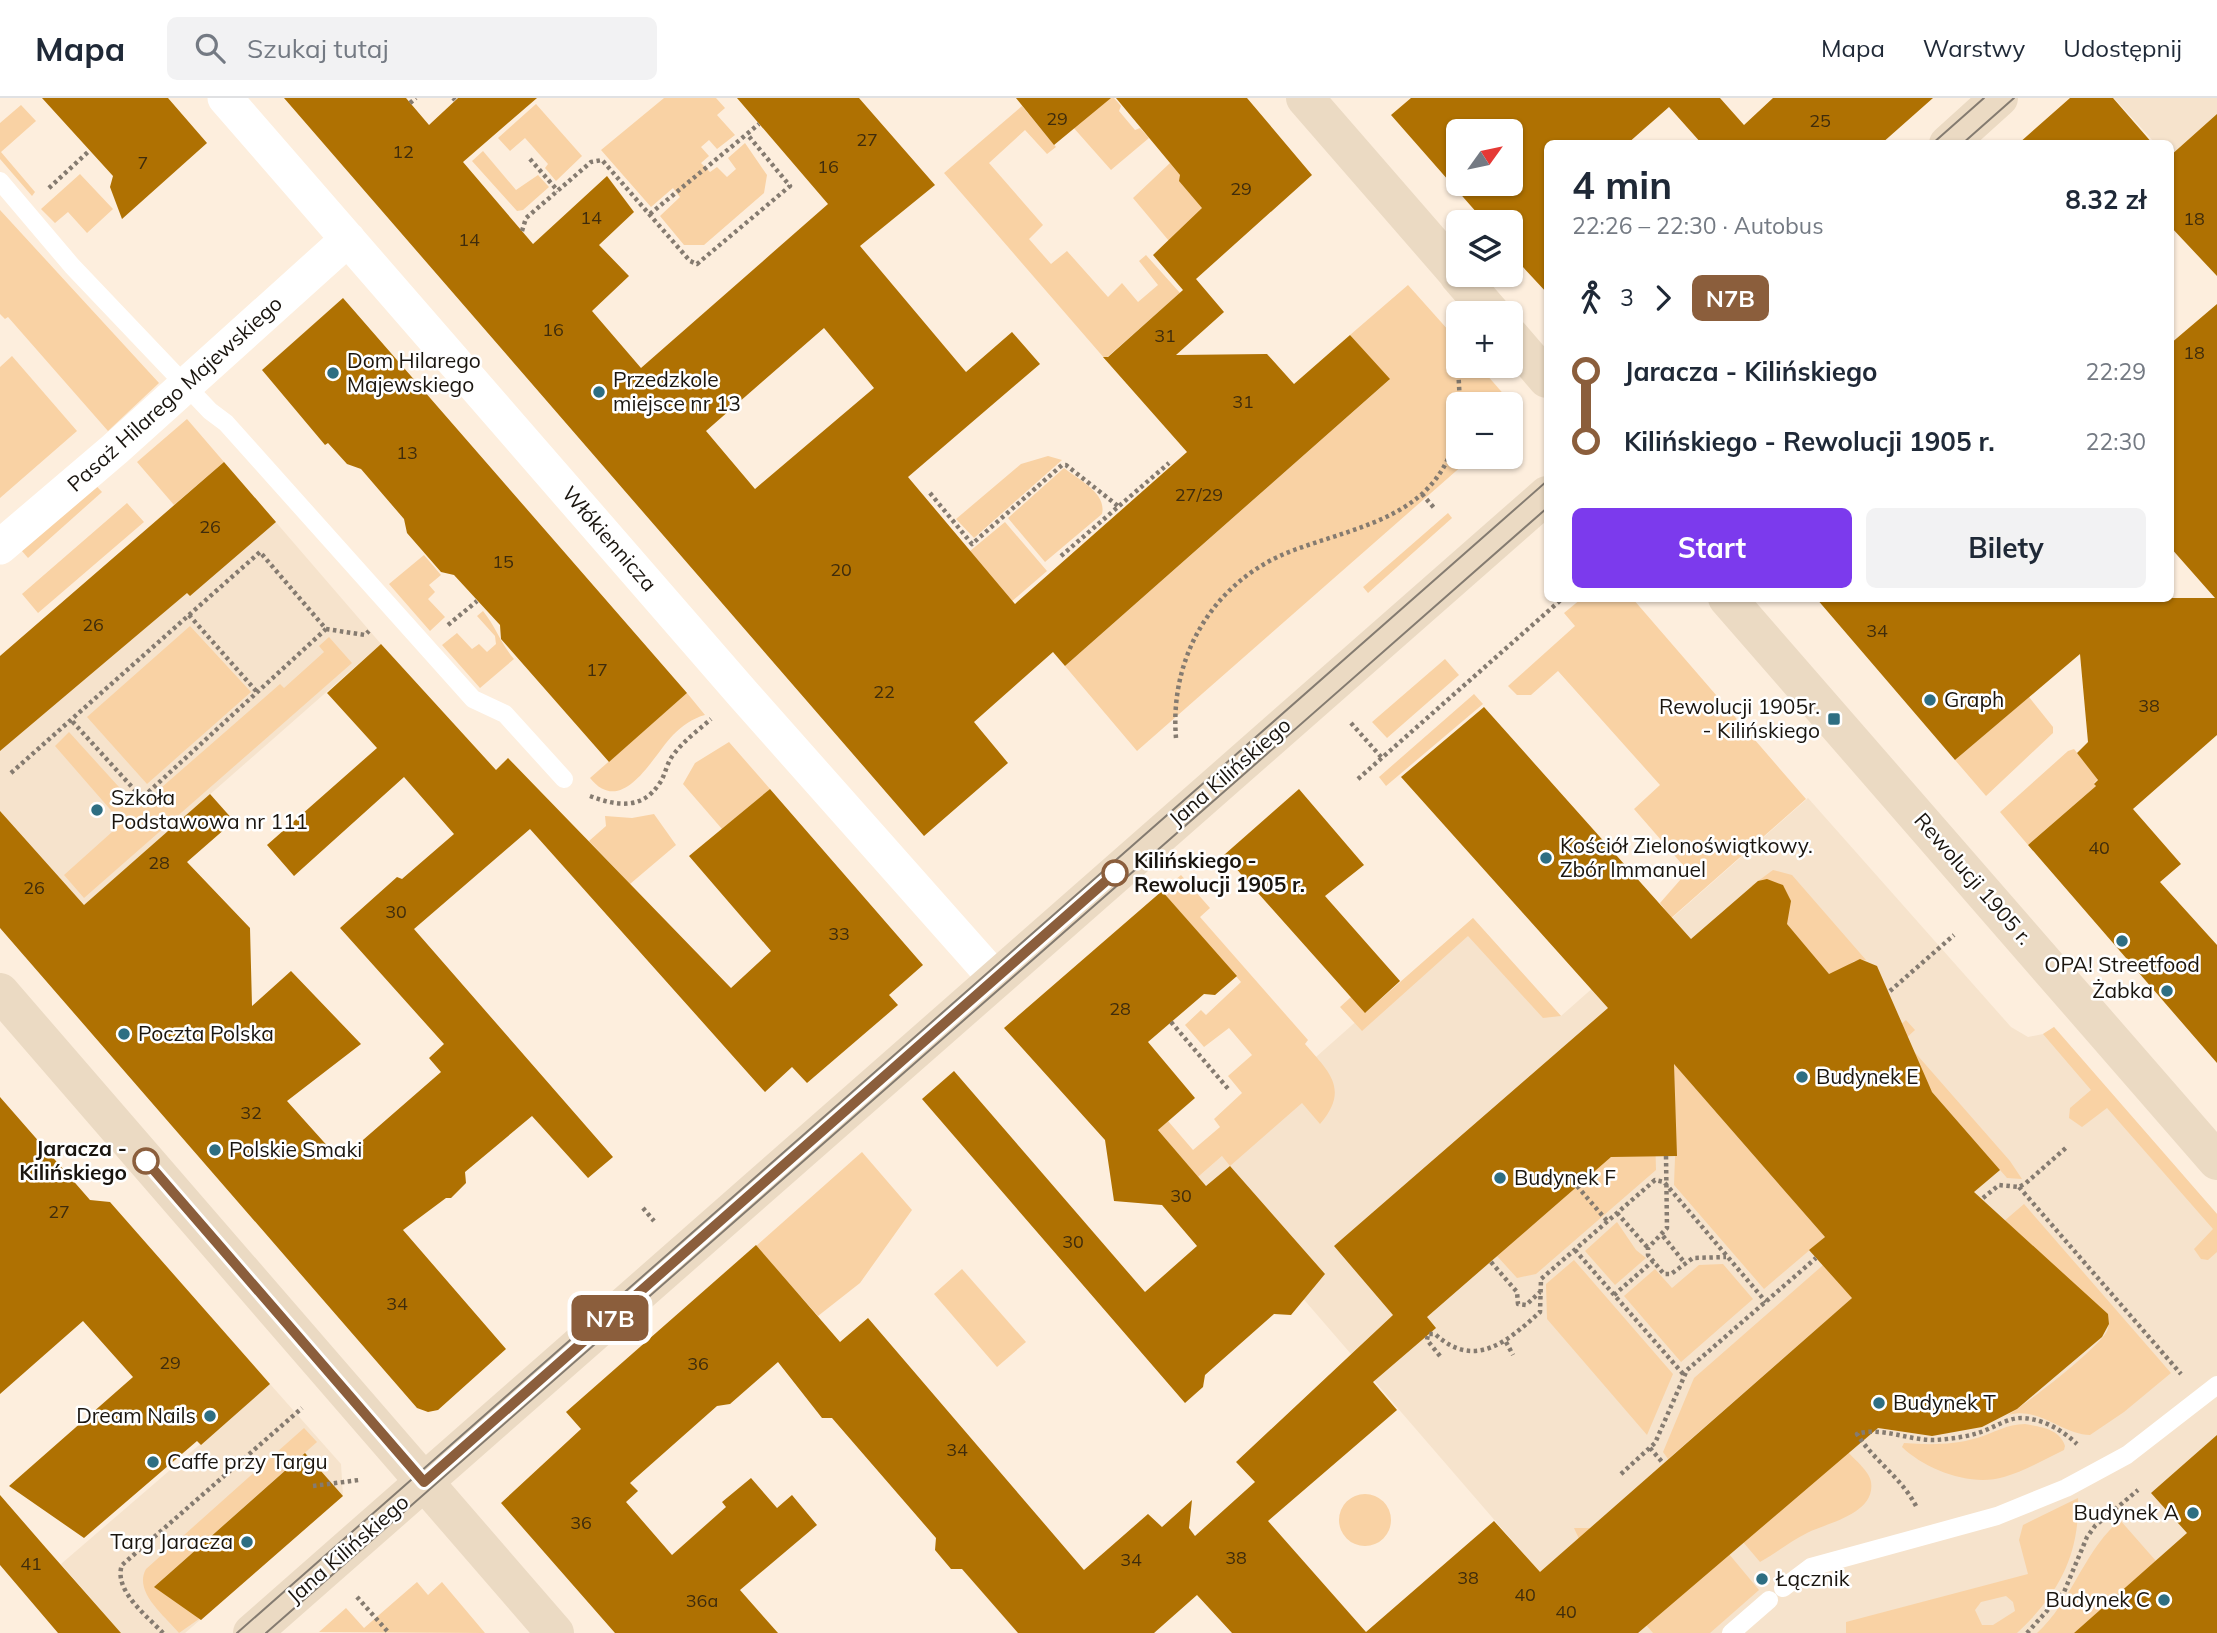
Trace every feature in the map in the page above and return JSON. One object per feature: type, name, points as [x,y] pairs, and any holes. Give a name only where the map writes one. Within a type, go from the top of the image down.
[{"type":"street","name":"Włókiennicza","points":[[225,98],[743,694],[995,978]]},
{"type":"street","points":[[1305,98],[1446,261]]},
{"type":"street","points":[[1952,140],[1999,98]]},
{"type":"street","name":"Pasaż Hilarego Majewskiego","points":[[0,547],[348,239]]},
{"type":"street","points":[[1468,287],[1481,301]]},
{"type":"street","points":[[1523,351],[1544,376]]},
{"type":"street","name":"Jana Kilińskiego","points":[[252,1633],[1544,498]]},
{"type":"street","name":"Rewolucji 1905 r.","points":[[1730,602],[2217,1161]]},
{"type":"street","points":[[0,992],[555,1633]]},
{"type":"lane","points":[[0,181],[72,266],[185,385],[226,423],[473,699],[505,714],[564,779]]},
{"type":"lane","points":[[1783,1588],[1811,1567],[1997,1516],[2098,1472],[2155,1435],[2217,1385]]},
{"type":"lane","points":[[1731,1633],[1769,1600]]},
{"type":"path","points":[[411,103],[416,98]]},
{"type":"path","points":[[650,214],[759,124]]},
{"type":"path","points":[[522,231],[526,218],[592,162],[602,160],[690,261],[697,264],[790,186],[747,134]]},
{"type":"path","points":[[44,194],[89,151]]},
{"type":"path","points":[[530,159],[558,191]]},
{"type":"path","points":[[1061,556],[1169,463]]},
{"type":"path","points":[[1176,738],[1175,702],[1183,662],[1191,641],[1217,603],[1251,572],[1273,559],[1367,527],[1422,494],[1438,478],[1446,463]]},
{"type":"path","points":[[930,493],[972,544],[1062,465],[1066,465],[1118,506]]},
{"type":"path","points":[[1422,494],[1435,509]]},
{"type":"path","points":[[11,773],[260,552],[326,629],[142,798],[72,721]]},
{"type":"path","points":[[445,628],[477,601]]},
{"type":"path","points":[[1358,779],[1558,602]]},
{"type":"path","points":[[189,615],[257,692]]},
{"type":"path","points":[[564,779],[581,786],[588,796],[604,802],[620,806],[635,803],[661,782],[670,759],[680,746],[743,694]]},
{"type":"path","points":[[1351,723],[1382,758]]},
{"type":"path","points":[[1890,991],[1954,935]]},
{"type":"path","points":[[1171,1022],[1230,1091]]},
{"type":"path","points":[[2019,1187],[2068,1146]]},
{"type":"path","points":[[1648,1248],[1667,1228],[1664,1182],[1666,1156]]},
{"type":"path","points":[[1440,1356],[1427,1340],[1429,1334],[1467,1350],[1486,1349],[1506,1342],[1540,1312],[1541,1279],[1655,1180],[1664,1182],[1766,1302]]},
{"type":"path","points":[[1983,1198],[1999,1185],[2019,1187],[2201,1397]]},
{"type":"path","points":[[1577,1186],[1608,1222]]},
{"type":"path","points":[[643,1208],[659,1227]]},
{"type":"path","points":[[1618,1213],[1648,1248],[1648,1255],[1664,1274],[1671,1274],[1693,1258],[1727,1257]]},
{"type":"path","points":[[1662,1236],[1684,1262]]},
{"type":"path","points":[[1575,1250],[1684,1375]]},
{"type":"path","points":[[1621,1474],[1657,1439],[1684,1375],[1816,1258]]},
{"type":"path","points":[[1614,1295],[1653,1261]]},
{"type":"path","points":[[1491,1262],[1518,1294],[1518,1304],[1526,1305],[1540,1292]]},
{"type":"path","points":[[1506,1342],[1513,1355]]},
{"type":"path","points":[[163,1633],[122,1588],[118,1575],[122,1565],[303,1407]]},
{"type":"path","points":[[1920,1513],[1896,1475],[1865,1447],[1857,1434],[1871,1429],[1905,1439],[1951,1438],[1976,1433],[2011,1419],[2026,1418],[2062,1432],[2084,1451],[2098,1472]]},
{"type":"path","points":[[1650,1448],[1663,1463]]},
{"type":"path","points":[[313,1486],[363,1479]]},
{"type":"path","points":[[2027,1633],[2064,1592],[2087,1537],[2095,1526],[2145,1485]]},
{"type":"path","points":[[352,1590],[389,1633]]},
{"type":"shaded area","points":[[664,98],[716,98],[725,108],[717,115],[735,135],[717,149],[709,140],[701,147],[709,156],[701,163],[710,172],[717,167],[727,177],[736,169],[728,158],[745,143],[767,175],[764,193],[704,245],[684,245],[660,216],[680,197],[673,188],[651,207],[601,150]]},
{"type":"shaded area","points":[[1094,98],[1114,98],[1121,106],[1119,111],[1135,130],[1140,128],[1149,138],[1111,170],[1072,126]]},
{"type":"shaded area","points":[[2114,98],[2217,98],[2217,212],[2174,164],[2174,140],[2152,140]]},
{"type":"shaded area","points":[[536,104],[582,156],[556,181],[545,168],[548,164],[525,138],[510,151],[498,138]]},
{"type":"shaded area","points":[[21,105],[36,121],[1,152],[35,192],[32,196],[0,159],[0,123]]},
{"type":"shaded area","points":[[1022,106],[1056,147],[1047,154],[1025,130],[989,163],[1043,225],[1029,239],[1051,264],[1067,251],[1108,297],[1122,283],[1138,302],[1158,285],[1139,261],[1146,255],[1180,293],[1105,359],[944,173]]},
{"type":"shaded area","points":[[483,151],[516,190],[538,175],[549,187],[523,210],[517,211],[472,161]]},
{"type":"shaded area","points":[[1170,163],[1213,212],[1169,241],[1133,198]]},
{"type":"shaded area","points":[[80,174],[113,209],[87,233],[68,212],[55,223],[41,209]]},
{"type":"shaded area","points":[[0,210],[159,383],[108,431],[8,317],[5,319],[0,314]]},
{"type":"shaded area","points":[[1408,285],[1446,328],[1446,378],[1490,378],[1502,392],[1446,392],[1446,469],[1458,469],[1137,751],[1065,666],[1389,380],[1350,335]]},
{"type":"shaded area","points":[[12,356],[77,431],[0,498],[0,367]]},
{"type":"shaded area","points":[[187,419],[224,462],[174,505],[137,462]]},
{"type":"shaded area","points":[[1048,456],[1062,460],[974,538],[956,519],[1021,464]]},
{"type":"shaded area","name":"Szkoła Podstawowa nr 111","points":[[224,462],[381,644],[25,957],[0,927],[0,656]]},
{"type":"shaded area","points":[[1064,468],[1096,493],[1102,506],[1102,514],[1045,562],[1008,518]]},
{"type":"shaded area","points":[[89,478],[102,492],[28,558],[15,543]]},
{"type":"shaded area","points":[[127,503],[144,522],[38,613],[22,594]]},
{"type":"shaded area","points":[[1448,513],[1452,518],[1368,593],[1363,587]]},
{"type":"shaded area","points":[[1005,522],[1047,571],[1011,602],[970,551]]},
{"type":"shaded area","points":[[424,555],[441,575],[429,585],[435,592],[428,599],[445,617],[430,631],[389,584]]},
{"type":"shaded area","points":[[1577,602],[1636,602],[1806,799],[1636,949],[1670,916],[1660,903],[1688,871],[1634,809],[1660,785],[1558,671],[1531,695],[1517,695],[1508,686],[1575,626],[1564,613]]},
{"type":"shaded area","points":[[483,611],[514,659],[480,688],[442,645],[457,633],[472,649],[479,644],[487,652],[496,644],[495,636],[477,616]]},
{"type":"shaded area","points":[[190,626],[251,692],[147,784],[87,717]]},
{"type":"shaded area","points":[[329,637],[352,663],[84,898],[64,875],[122,823],[55,746],[69,732],[138,808],[280,684],[284,688],[324,652],[319,646]]},
{"type":"shaded area","points":[[1445,659],[1459,675],[1387,738],[1372,722]]},
{"type":"shaded area","points":[[687,693],[705,715],[692,720],[676,732],[637,779],[614,791],[602,789],[590,778]]},
{"type":"shaded area","points":[[1474,694],[1483,704],[1386,786],[1379,777]]},
{"type":"shaded area","points":[[2029,697],[2053,727],[2053,733],[1986,796],[1955,760]]},
{"type":"shaded area","points":[[729,742],[770,789],[722,829],[683,784],[695,763]]},
{"type":"shaded area","points":[[2074,749],[2098,779],[2094,783],[2096,786],[2028,845],[2000,812],[2068,751]]},
{"type":"shaded area","points":[[1808,798],[2011,1027],[2028,1037],[2043,1034],[2054,1027],[2217,1214],[2217,1633],[1446,1633],[1529,1560],[1198,1177],[1222,1156],[1316,1057],[1473,918],[1561,1016]]},
{"type":"shaded area","points":[[654,814],[676,845],[630,884],[589,841],[606,826],[605,816],[632,818]]},
{"type":"shaded area","points":[[1773,870],[1792,875],[1866,960],[1854,961],[1832,978],[1783,920],[1790,905],[1784,887],[1768,880],[1750,887]]},
{"type":"shaded area","points":[[1181,875],[1210,908],[1200,917],[1308,1040],[1305,1044],[1328,1072],[1335,1091],[1329,1112],[1320,1124],[1302,1103],[1230,1166],[1222,1156],[1198,1177],[1158,1130],[1168,1121],[1193,1150],[1220,1127],[1214,1119],[1242,1093],[1228,1076],[1252,1055],[1229,1028],[1204,1047],[1185,1025],[1201,1010],[1206,1015],[1241,982],[1162,891]]},
{"type":"shaded area","points":[[1473,918],[1561,1016],[1543,1018],[1468,936],[1362,1031],[1340,1007],[1351,997],[1366,1012]]},
{"type":"shaded area","points":[[1906,1020],[1915,1030],[1904,1040],[2010,1161],[2022,1179],[2007,1178],[1885,1038]]},
{"type":"shaded area","points":[[2054,1027],[2217,1214],[2217,1252],[2208,1260],[2201,1259],[2194,1249],[2213,1229],[2107,1108],[2082,1127],[2069,1118],[2070,1108],[2091,1090],[2043,1034]]},
{"type":"shaded area","points":[[1668,1057],[1825,1237],[1764,1289],[1674,1185],[1676,1130]]},
{"type":"shaded area","points":[[1651,1122],[1655,1132],[1656,1170],[1536,1274],[1517,1278],[1497,1256]]},
{"type":"shaded area","points":[[862,1152],[912,1210],[860,1283],[818,1316],[756,1246]]},
{"type":"shaded area","points":[[2024,1204],[2171,1373],[2124,1412],[2090,1435],[2069,1430],[2030,1414],[2008,1415],[2075,1364],[2099,1342],[2108,1325],[2108,1317],[2003,1222]]},
{"type":"shaded area","points":[[1617,1222],[1636,1250],[1646,1258],[1615,1285],[1585,1251]]},
{"type":"shaded area","points":[[1838,1252],[1867,1285],[1668,1459],[1663,1452],[1694,1378]]},
{"type":"shaded area","points":[[1574,1260],[1673,1374],[1647,1435],[1547,1319],[1546,1284]]},
{"type":"shaded area","points":[[1723,1264],[1753,1299],[1681,1362],[1624,1296],[1655,1269],[1672,1288],[1699,1265]]},
{"type":"shaded area","points":[[962,1269],[1026,1342],[997,1367],[934,1294]]},
{"type":"shaded area","points":[[270,1384],[341,1464],[343,1496],[185,1633],[121,1633],[61,1564]]},
{"type":"shaded area","points":[[2025,1424],[2054,1432],[2063,1440],[2064,1450],[2019,1472],[1991,1480],[1964,1478],[1936,1469],[1902,1447],[1904,1443],[1959,1442],[2012,1425]]},
{"type":"shaded area","points":[[304,1428],[317,1442],[164,1578],[199,1619],[179,1633],[147,1595],[143,1578],[146,1569]]},
{"type":"shaded area","points":[[1848,1452],[1870,1478],[1870,1493],[1866,1502],[1848,1516],[1807,1533],[1760,1562],[1743,1542]]},
{"type":"shaded area","points":[[1365,1494],[1375,1496],[1383,1502],[1389,1510],[1389,1530],[1383,1538],[1375,1544],[1365,1546],[1355,1544],[1347,1538],[1341,1530],[1339,1520],[1341,1510],[1347,1502],[1355,1496]]},
{"type":"shaded area","points":[[2078,1498],[2075,1538],[2064,1573],[2044,1604],[2017,1633],[1846,1633],[1846,1622],[2028,1574],[2019,1540],[2023,1525]],"holes":[[[2006,1596],[2013,1602],[2015,1611],[1993,1625],[1982,1625],[1975,1610],[1981,1602]]]},
{"type":"shaded area","points":[[2120,1520],[2156,1561],[2074,1633],[2037,1633],[2060,1606],[2096,1547]]},
{"type":"shaded area","points":[[1574,1528],[1589,1528],[1662,1612],[1729,1554],[1759,1590],[1710,1633],[1653,1633],[1587,1556]]},
{"type":"shaded area","points":[[417,1582],[428,1595],[442,1582],[485,1633],[319,1632],[346,1608],[364,1628]]},
{"type":"building","points":[[42,98],[168,98],[207,143],[122,219],[110,187],[113,176]]},
{"type":"building","points":[[284,98],[406,98],[429,125],[458,98],[537,98],[463,162],[533,244],[607,176],[634,212],[599,245],[629,276],[592,311],[641,368],[828,204],[737,98],[859,98],[935,185],[860,246],[966,372],[1012,332],[1040,364],[908,477],[1015,604],[1187,452],[1103,357],[1108,357],[1183,290],[1153,255],[1202,208],[1179,181],[1180,175],[1116,98],[1247,98],[1312,175],[1196,279],[1224,312],[1176,355],[1267,354],[1294,384],[1350,335],[1390,379],[1065,666],[1053,652],[974,722],[1008,763],[924,836]],"holes":[[[824,328],[874,388],[755,489],[706,431]]]},
{"type":"building","points":[[1016,98],[1111,98],[1054,145]]},
{"type":"building","points":[[1411,98],[1720,98],[1744,125],[1773,98],[1933,98],[1886,140],[1698,140],[1669,107],[1632,140],[1544,140],[1544,290],[1523,267],[1523,210],[1474,210],[1462,196],[1523,196],[1523,119],[1446,119],[1446,178],[1391,115]]},
{"type":"building","points":[[2070,98],[2113,98],[2150,140],[2023,140]]},
{"type":"building","points":[[2217,114],[2217,276],[2174,230],[2174,152]]},
{"type":"building","points":[[343,298],[687,693],[609,762],[501,639],[500,625],[454,575],[441,572],[407,533],[404,519],[361,469],[347,464],[328,443],[325,445],[262,370]]},
{"type":"building","points":[[2217,304],[2217,735],[2133,809],[2181,864],[2160,882],[2217,945],[2217,1063],[2028,845],[2096,786],[2094,784],[2098,780],[2077,753],[2088,742],[2080,654],[1955,760],[1819,602],[2174,602],[2174,598],[2215,598],[2174,552],[2174,341]]},
{"type":"building","points":[[224,462],[276,522],[190,596],[187,593],[0,751],[0,656]]},
{"type":"building","points":[[381,644],[496,770],[508,758],[731,988],[771,951],[689,856],[770,789],[923,965],[889,995],[898,1005],[807,1083],[792,1067],[765,1092],[530,829],[414,929],[613,1157],[588,1178],[532,1116],[465,1172],[466,1183],[451,1198],[446,1198],[403,1230],[506,1349],[438,1410],[428,1412],[417,1408],[0,928],[0,811],[84,905],[210,794],[234,821],[187,862],[250,928],[252,1006],[291,971],[361,1044],[287,1101],[340,1160],[441,1072],[429,1058],[444,1044],[340,928],[397,877],[402,879],[454,834],[404,777],[294,876],[267,845],[377,748],[327,693]]},
{"type":"building","points":[[1484,707],[1691,939],[1758,881],[1767,879],[1783,885],[1791,901],[1787,924],[1829,974],[1860,959],[1877,966],[1932,1092],[2000,1170],[1974,1192],[2108,1314],[2109,1324],[2102,1337],[2017,1409],[1982,1427],[1932,1436],[1878,1428],[1638,1633],[1232,1633],[1197,1595],[1154,1633],[1018,1633],[962,1569],[951,1569],[935,1550],[936,1538],[832,1418],[822,1418],[778,1362],[730,1404],[717,1406],[630,1483],[638,1491],[626,1502],[672,1555],[726,1507],[722,1502],[751,1478],[777,1508],[792,1495],[817,1525],[740,1590],[778,1633],[615,1633],[501,1503],[581,1429],[566,1412],[756,1245],[840,1342],[868,1318],[1084,1570],[1148,1514],[1162,1527],[1192,1500],[1189,1528],[1195,1536],[1255,1482],[1236,1462],[1393,1315],[1334,1246],[1608,1008],[1401,777]],"holes":[[[1674,1064],[1825,1237],[1809,1250],[1852,1298],[1540,1572],[1494,1521],[1366,1632],[1268,1521],[1397,1410],[1373,1382],[1436,1328],[1427,1317],[1611,1157],[1677,1156]]]},
{"type":"building","points":[[1299,789],[1364,865],[1325,896],[1400,981],[1365,1013],[1224,855]]},
{"type":"building","points":[[1162,891],[1237,976],[1215,995],[1204,994],[1148,1042],[1195,1098],[1158,1130],[1206,1186],[1230,1166],[1325,1274],[1291,1315],[1274,1314],[1205,1375],[1203,1387],[1185,1403],[922,1099],[954,1071],[1145,1292],[1197,1246],[1162,1205],[1114,1201],[1105,1140],[1004,1028]]},
{"type":"building","points":[[0,1097],[90,1200],[110,1202],[270,1384],[201,1445],[197,1441],[84,1538],[9,1486],[133,1377],[83,1321],[0,1394]]},
{"type":"building","name":"Budynek C","points":[[2217,1435],[2217,1633],[2074,1633],[2187,1533],[2151,1493]]},
{"type":"building","name":"Targ Jaracza","points":[[305,1453],[343,1496],[201,1620],[154,1587]]},
{"type":"building","points":[[0,1495],[121,1633],[58,1633],[0,1565]]},
{"type":"tram line","points":[[1937,140],[1984,98]]},
{"type":"tram line","points":[[1967,140],[2014,98]]},
{"type":"tram line","points":[[237,1633],[1544,484]]},
{"type":"tram line","points":[[266,1633],[1544,511]]},
{"type":"bus line","name":"N7B","points":[[146,1161],[424,1482],[1115,873]]},
{"type":"place","name":"Dom Hilarego Majewskiego","points":[[333,373]]},
{"type":"place","name":"Przedzkole miejsce nr 13","points":[[599,392]]},
{"type":"place","name":"Graph","points":[[1930,700]]},
{"type":"place","name":"Rewolucji 1905r. - Kilińskiego","points":[[1834,719]]},
{"type":"place","name":"Szkoła Podstawowa nr 111","points":[[97,810]]},
{"type":"place","name":"Kościół Zielonoświątkowy. Zbór Immanuel","points":[[1546,858]]},
{"type":"place","name":"Kilińskiego - Rewolucji 1905 r.","points":[[1115,873]]},
{"type":"place","name":"OPA! Streetfood","points":[[2122,941]]},
{"type":"place","name":"Żabka","points":[[2167,991]]},
{"type":"place","name":"Poczta Polska","points":[[124,1034]]},
{"type":"place","name":"Budynek E","points":[[1802,1077]]},
{"type":"place","name":"Polskie Smaki","points":[[215,1150]]},
{"type":"place","name":"Jaracza - Kilińskiego","points":[[146,1161]]},
{"type":"place","name":"Budynek F","points":[[1500,1178]]},
{"type":"place","name":"Budynek T","points":[[1879,1403]]},
{"type":"place","name":"Dream Nails","points":[[210,1416]]},
{"type":"place","name":"Caffe przy Targu","points":[[153,1462]]},
{"type":"place","name":"Budynek A","points":[[2193,1513]]},
{"type":"place","name":"Targ Jaracza","points":[[247,1542]]},
{"type":"place","name":"Łącznik","points":[[1762,1579]]},
{"type":"place","name":"Budynek C","points":[[2164,1600]]}]
